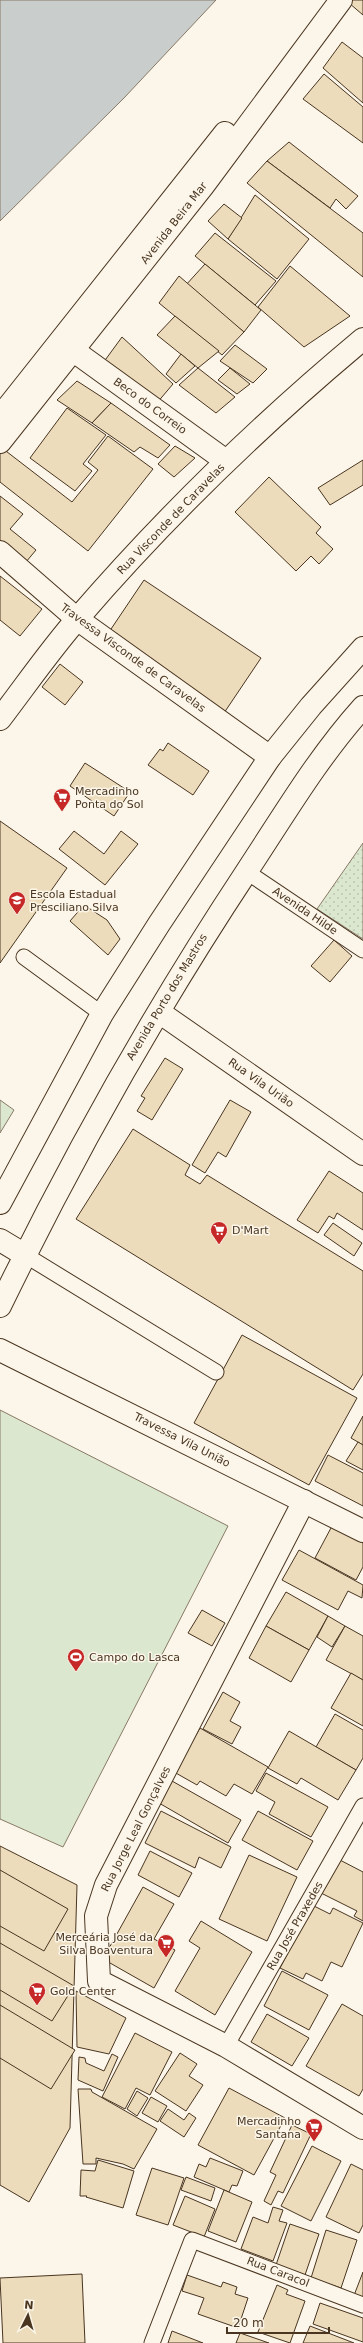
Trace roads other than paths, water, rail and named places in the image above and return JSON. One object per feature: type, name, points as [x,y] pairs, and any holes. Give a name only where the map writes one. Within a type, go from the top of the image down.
[{"type":"street","points":[[0,416],[226,131],[326,0]]},
{"type":"street","name":"Avenida Beira Mar","points":[[0,442],[74,351],[203,186],[341,0]]},
{"type":"street","name":"Rua Visconde de Caravelas","points":[[0,719],[77,619],[156,531],[226,461],[299,392],[363,339]]},
{"type":"street","name":"Beco do Correio","points":[[74,351],[226,461]]},
{"type":"street","name":"Travessa Visconde de Caravelas","points":[[0,552],[77,619],[270,757]]},
{"type":"street","points":[[0,1203],[102,1014],[159,924],[270,757],[311,706],[363,648]]},
{"type":"street","name":"Avenida Porto dos Mastros","points":[[0,1306],[25,1255],[124,1068],[159,1012],[199,943],[330,748],[363,707]]},
{"type":"street","name":"Rua Vila Urião","points":[[159,1012],[363,1154]]},
{"type":"street","points":[[0,1240],[25,1255]]},
{"type":"street","name":"Travessa Vila União","points":[[0,1350],[363,1531]]},
{"type":"street","name":"Rua Jorge Leal Gonçalves","points":[[304,1501],[106,1885],[96,1916],[98,1981],[226,2046],[363,2128]]},
{"type":"lane","name":"Avenida Hilde","points":[[247,872],[363,950]]},
{"type":"lane","points":[[24,958],[102,1014]]},
{"type":"lane","points":[[25,1255],[216,1372]]},
{"type":"lane","name":"Rua José Praxedes","points":[[226,2046],[363,1806]]},
{"type":"lane","name":"Rua Caracol","points":[[152,2343],[192,2240],[363,2305]]},
{"type":"place","name":"Mercadinho Ponta do Sol","points":[[62,812]]},
{"type":"place","name":"Escola Estadual Presciliano Silva","points":[[17,915]]},
{"type":"place","name":"D'Mart","points":[[219,1245]]},
{"type":"place","name":"Campo do Lasca","points":[[76,1672]]},
{"type":"place","name":"Merceária José da Silva Boaventura","points":[[166,1958]]},
{"type":"place","name":"Gold Center","points":[[37,2006]]},
{"type":"place","name":"Mercadinho Santana","points":[[314,2142]]}]
